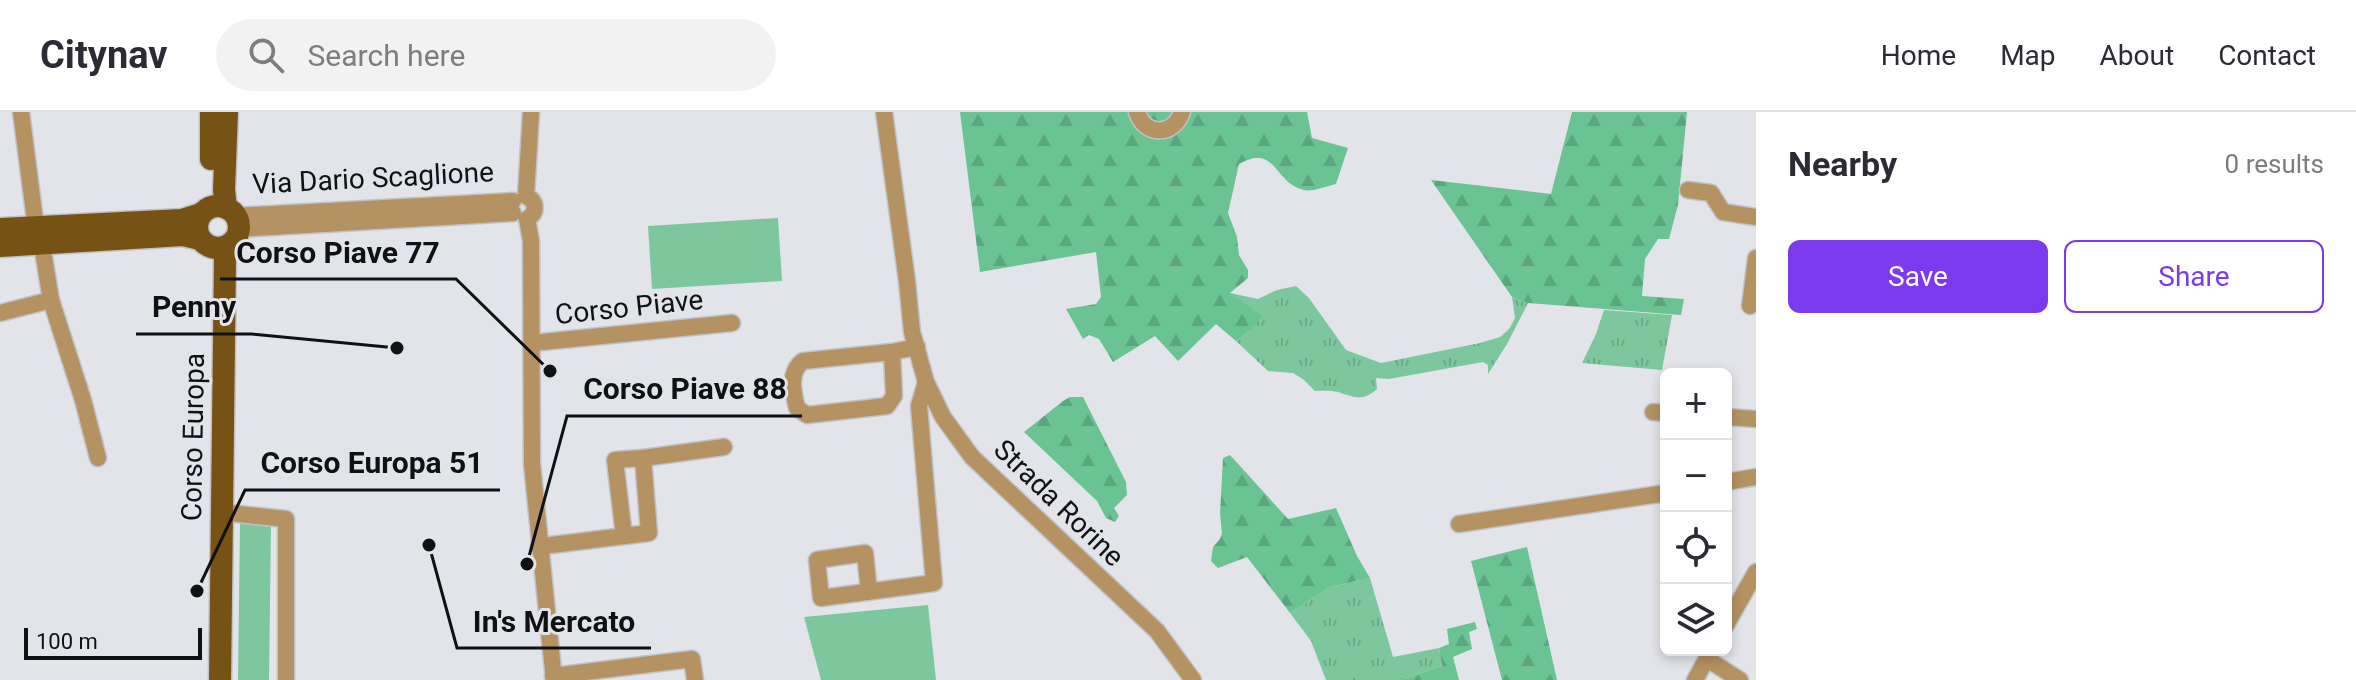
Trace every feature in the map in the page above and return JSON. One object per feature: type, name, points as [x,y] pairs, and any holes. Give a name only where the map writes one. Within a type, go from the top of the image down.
[{"type":"main road","name":"Corso Europa","points":[[207,680],[219,226],[211,112]]},
{"type":"main road","name":"Corso Europa","points":[[220,680],[225,257],[219,226],[224,190],[227,112]]},
{"type":"main road","name":"Via Dario Scaglione","points":[[0,246],[38,236],[182,220],[219,226]]},
{"type":"main road","name":"Via Dario Scaglione","points":[[0,229],[38,236]]},
{"type":"street","points":[[21,112],[38,236],[51,300],[98,458]]},
{"type":"street","name":"Corso Piave","points":[[531,112],[520,207],[531,241],[532,464],[553,678]]},
{"type":"street","name":"Strada Rorine","points":[[884,112],[912,332],[926,382],[943,417],[972,457],[1157,631],[1193,680]]},
{"type":"street","points":[[1137,112],[1143,125],[1156,131],[1177,124],[1182,112]]},
{"type":"street","points":[[1688,190],[1711,193],[1723,212],[1756,217]]},
{"type":"street","name":"Via Dario Scaglione","points":[[219,226],[520,207]]},
{"type":"street","points":[[1750,306],[1756,258]]},
{"type":"street","points":[[0,313],[51,300]]},
{"type":"street","name":"Corso Piave","points":[[532,343],[732,323]]},
{"type":"street","points":[[892,352],[894,396],[887,406],[807,415],[797,408],[793,376],[796,367],[803,361],[917,347]]},
{"type":"street","points":[[869,592],[934,583],[919,406],[926,382]]},
{"type":"street","points":[[1732,417],[1756,419]]},
{"type":"street","points":[[624,536],[615,460],[724,447]]},
{"type":"street","points":[[539,547],[649,533],[643,458]]},
{"type":"street","points":[[1732,481],[1756,477]]},
{"type":"street","points":[[1459,524],[1660,494]]},
{"type":"street","name":"Corso Europa","points":[[229,513],[286,519],[286,680]]},
{"type":"street","points":[[1732,614],[1756,572]]},
{"type":"street","points":[[1695,680],[1708,656]]},
{"type":"street","points":[[1710,656],[1740,680]]},
{"type":"street","points":[[553,678],[692,659],[695,680]]},
{"type":"green space","points":[[960,112],[1307,112],[1312,138],[1348,148],[1336,184],[1312,190],[1294,186],[1261,158],[1239,164],[1228,213],[1248,278],[1230,293],[1262,316],[1250,331],[1236,341],[1216,324],[1178,361],[1155,336],[1113,362],[1099,339],[1089,335],[1083,339],[1066,309],[1096,304],[1101,297],[1096,252],[980,272]]},
{"type":"green space","points":[[1572,112],[1687,112],[1678,205],[1669,239],[1658,239],[1645,259],[1642,296],[1684,299],[1681,315],[1528,303],[1512,297],[1431,180],[1551,194]]},
{"type":"green space","points":[[778,218],[782,281],[652,289],[648,226]]},
{"type":"green space","points":[[1296,286],[1309,298],[1346,350],[1381,363],[1500,337],[1515,318],[1512,297],[1528,303],[1488,374],[1488,365],[1483,362],[1389,379],[1376,378],[1377,389],[1364,397],[1356,397],[1335,391],[1315,391],[1293,373],[1268,371],[1236,341],[1250,331],[1230,293],[1258,299]]},
{"type":"green space","points":[[1604,310],[1672,315],[1660,370],[1582,363]]},
{"type":"green space","points":[[1070,397],[1083,397],[1126,482],[1127,495],[1114,508],[1119,516],[1115,522],[1106,518],[1097,501],[1024,432]]},
{"type":"green space","points":[[1230,455],[1288,519],[1336,508],[1370,578],[1330,587],[1290,613],[1247,557],[1218,568],[1211,561],[1213,547],[1222,533],[1223,458]]},
{"type":"green space","points":[[240,523],[271,526],[269,680],[238,680]]},
{"type":"green space","points":[[1527,547],[1557,680],[1502,680],[1471,561]]},
{"type":"green space","points":[[1370,578],[1393,657],[1439,648],[1442,666],[1401,680],[1326,680],[1311,641],[1290,613],[1330,587]]},
{"type":"green space","points":[[928,605],[936,680],[821,680],[804,617]]},
{"type":"green space","points":[[1475,622],[1477,629],[1469,632],[1472,649],[1453,657],[1459,680],[1401,680],[1442,666],[1439,648],[1449,644],[1447,629]]},
{"type":"place","name":"Penny","points":[[397,348]]},
{"type":"place","name":"Corso Piave 77","points":[[550,371]]},
{"type":"place","name":"In's Mercato","points":[[429,545]]},
{"type":"place","name":"Corso Piave 88","points":[[527,564]]},
{"type":"place","name":"Corso Europa 51","points":[[197,591]]}]
